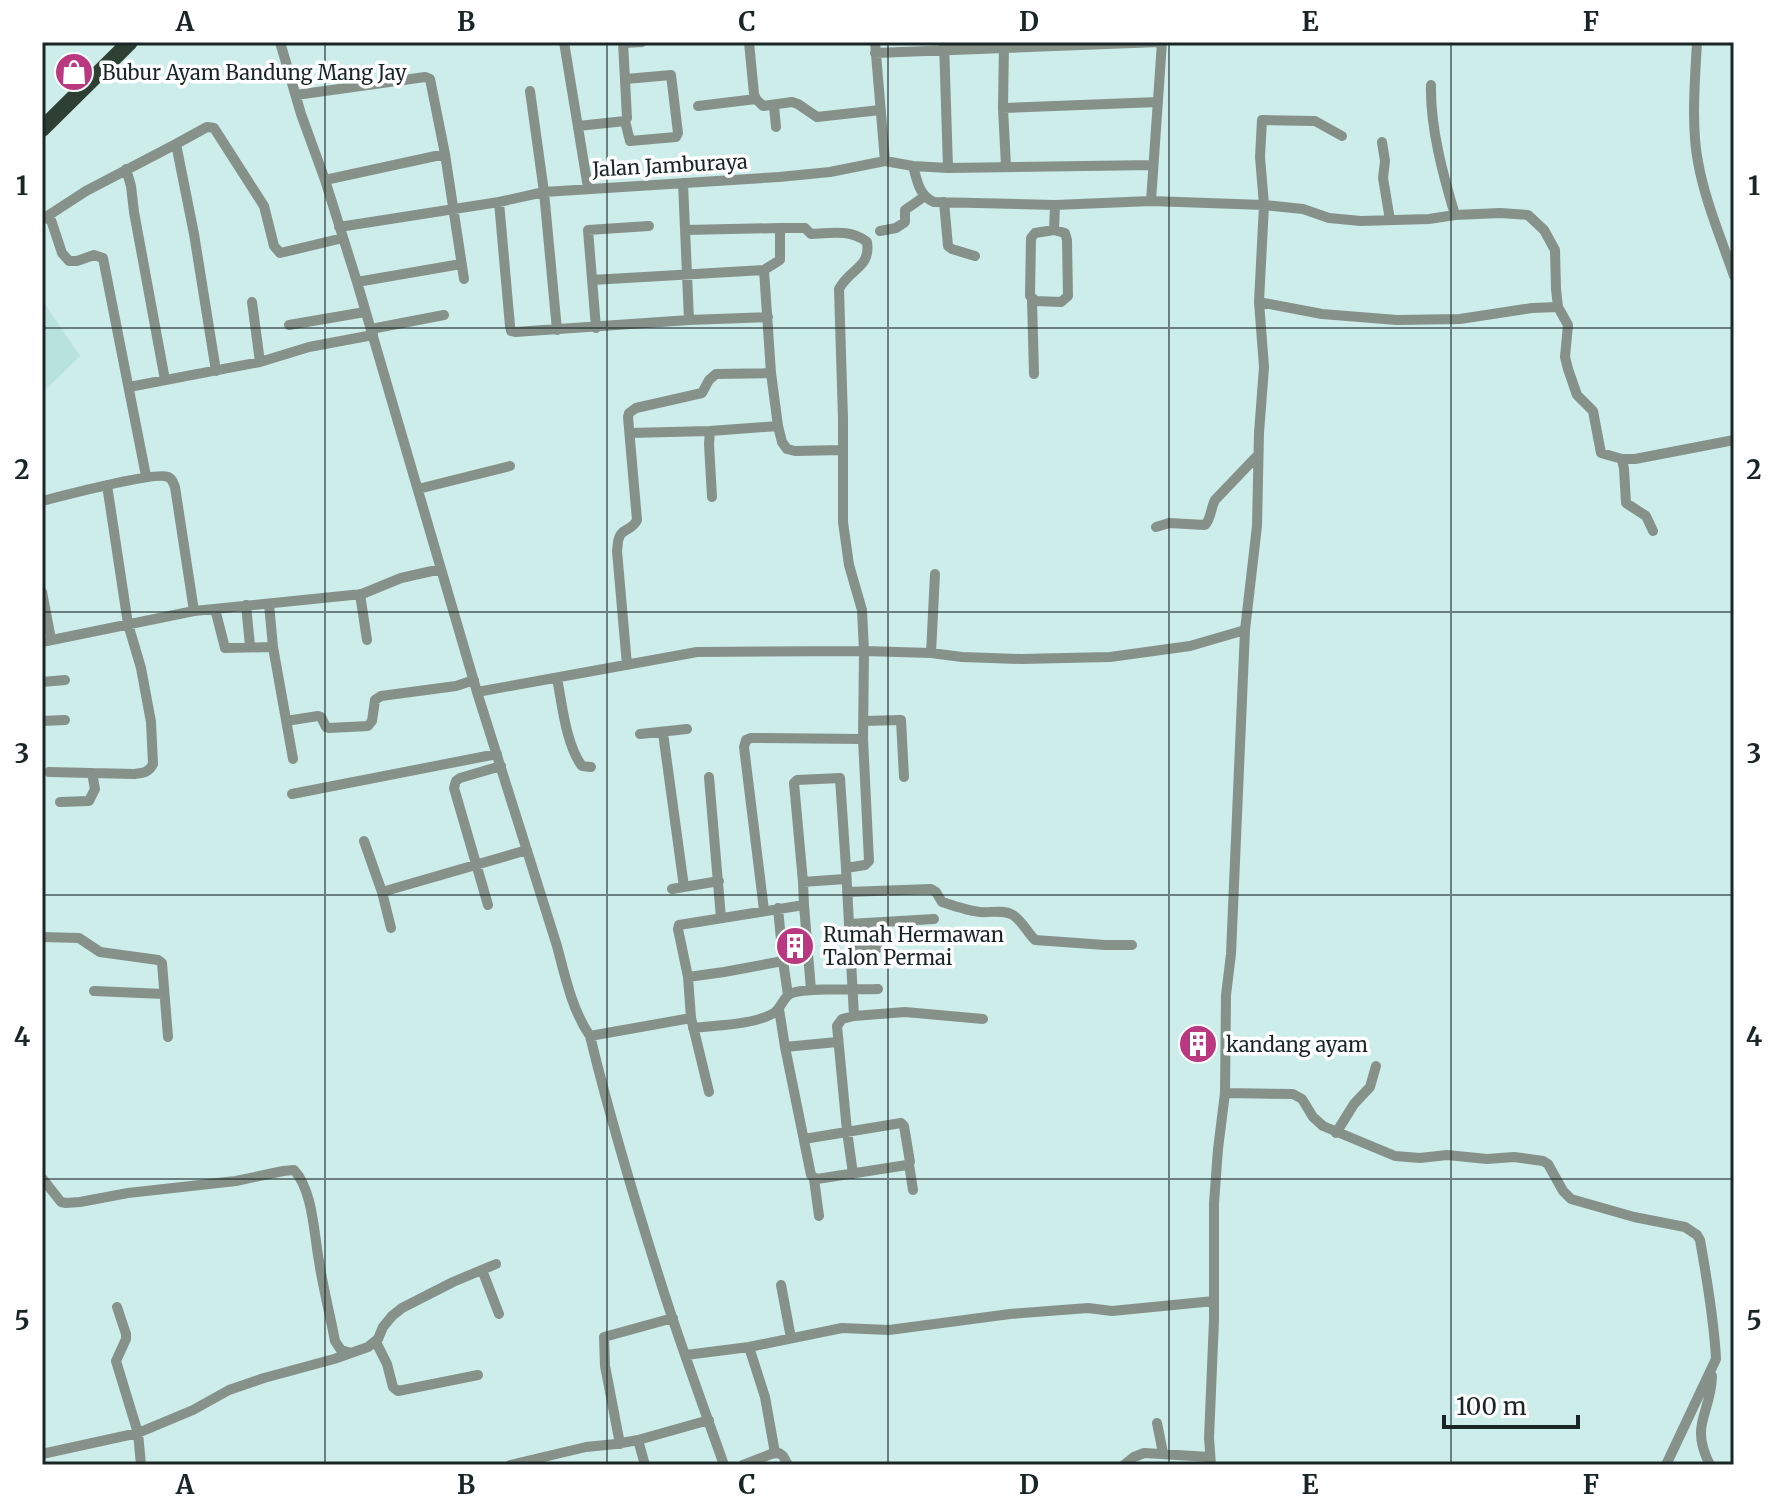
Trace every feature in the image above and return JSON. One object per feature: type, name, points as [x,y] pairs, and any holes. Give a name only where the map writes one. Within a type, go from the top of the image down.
[{"type":"highway","points":[[42,129],[123,44]]},
{"type":"street","points":[[280,42],[357,282],[477,692],[567,984],[590,1036],[637,1205],[724,1465]]},
{"type":"street","points":[[564,42],[588,188]]},
{"type":"street","points":[[626,79],[671,75],[676,137],[630,141],[625,121],[623,42],[642,42]]},
{"type":"street","points":[[749,42],[756,99],[763,106],[792,102],[814,115],[826,111],[880,107]]},
{"type":"street","points":[[1151,201],[1160,42],[875,47],[885,161],[948,168],[1153,165]]},
{"type":"street","points":[[1697,42],[1697,159],[1734,276]]},
{"type":"street","points":[[944,46],[948,168]]},
{"type":"street","points":[[1004,46],[1006,166]]},
{"type":"street","points":[[296,95],[425,77],[430,79],[464,279]]},
{"type":"street","points":[[1431,85],[1436,138],[1455,215]]},
{"type":"street","points":[[530,91],[544,192],[557,330]]},
{"type":"street","points":[[698,106],[756,99]]},
{"type":"street","points":[[1003,108],[1158,102]]},
{"type":"street","points":[[774,106],[776,127]]},
{"type":"street","points":[[1124,1465],[1144,1453],[1211,1461],[1214,1203],[1225,1093],[1226,995],[1231,954],[1245,630],[1257,526],[1264,367],[1259,302],[1264,205],[1260,157],[1262,120],[1315,121],[1342,136]]},
{"type":"street","points":[[578,126],[625,121]]},
{"type":"street","name":"Jalan Jamburaya","points":[[176,144],[207,127],[214,128],[264,206],[274,246],[280,253],[341,233],[544,192],[830,172],[885,161]]},
{"type":"street","points":[[1382,142],[1385,161],[1383,178],[1390,220]]},
{"type":"street","points":[[44,217],[86,191],[176,144],[216,371]]},
{"type":"street","points":[[325,180],[445,154]]},
{"type":"street","points":[[913,166],[925,196],[934,202],[1055,205],[1151,201],[1264,205],[1303,209],[1329,218],[1361,221],[1500,213],[1528,215],[1544,230],[1555,250],[1558,307],[1568,325],[1565,357],[1577,395],[1593,411],[1599,449],[1605,455],[1635,459],[1734,440]]},
{"type":"street","points":[[126,169],[165,380]]},
{"type":"street","points":[[683,183],[689,320]]},
{"type":"street","points":[[880,231],[902,225],[905,210],[925,196]]},
{"type":"street","points":[[499,202],[511,331],[768,317]]},
{"type":"street","points":[[944,202],[948,246],[975,256]]},
{"type":"street","points":[[1054,230],[1055,205]]},
{"type":"street","points":[[44,217],[51,220],[62,253],[69,261],[94,255],[103,258],[146,476]]},
{"type":"street","points":[[596,328],[588,230],[649,226]]},
{"type":"street","points":[[592,280],[764,270],[780,260],[780,228]]},
{"type":"street","points":[[685,230],[805,228],[811,234],[838,232],[860,236],[867,242],[869,254],[839,289],[843,522],[849,565],[862,610],[863,739],[869,861],[845,873],[803,882]]},
{"type":"street","points":[[1032,300],[1061,302],[1068,296],[1065,233],[1054,230],[1035,233],[1031,238],[1030,296],[1034,374]]},
{"type":"street","points":[[357,282],[461,264]]},
{"type":"street","points":[[764,270],[771,373],[782,442],[787,449],[795,451],[842,450]]},
{"type":"street","points":[[252,302],[260,362]]},
{"type":"street","points":[[1259,302],[1322,314],[1397,320],[1460,319],[1558,307]]},
{"type":"street","points":[[289,325],[365,312]]},
{"type":"street","points":[[129,387],[260,362],[309,347],[444,315]]},
{"type":"street","points":[[627,665],[617,551],[622,532],[633,527],[637,520],[629,413],[636,408],[702,393],[716,374],[771,373]]},
{"type":"street","points":[[630,433],[778,426]]},
{"type":"street","points":[[710,431],[712,497]]},
{"type":"street","points":[[1156,527],[1169,523],[1205,525],[1215,500],[1258,455]]},
{"type":"street","points":[[1622,459],[1626,503],[1646,516],[1653,531]]},
{"type":"street","points":[[418,489],[510,466]]},
{"type":"street","points":[[42,501],[146,476],[167,476],[175,487],[194,611]]},
{"type":"street","points":[[49,772],[134,774],[146,772],[153,764],[151,722],[128,624],[107,485]]},
{"type":"street","points":[[42,592],[47,641],[194,611],[360,594],[401,578],[441,569]]},
{"type":"street","points":[[931,653],[935,574]]},
{"type":"street","points":[[360,594],[367,640]]},
{"type":"street","points":[[269,604],[273,647],[293,759]]},
{"type":"street","points":[[246,605],[250,646]]},
{"type":"street","points":[[215,609],[225,648],[273,647]]},
{"type":"street","points":[[477,692],[697,652],[864,651],[1021,659],[1110,657],[1190,646],[1245,630]]},
{"type":"street","points":[[557,678],[567,730],[578,761],[582,766],[591,767]]},
{"type":"street","points":[[42,682],[65,680]]},
{"type":"street","points":[[286,721],[320,716],[329,728],[368,726],[372,721],[375,700],[381,696],[456,686],[474,680]]},
{"type":"street","points":[[42,721],[65,720]]},
{"type":"street","points":[[864,721],[901,720],[904,777]]},
{"type":"street","points":[[640,734],[687,729]]},
{"type":"street","points":[[663,733],[678,888],[719,881]]},
{"type":"street","points":[[764,910],[744,747],[746,740],[863,739]]},
{"type":"street","points":[[292,794],[497,754]]},
{"type":"street","points":[[488,905],[454,784],[460,778],[501,766]]},
{"type":"street","points":[[60,802],[89,801],[95,789],[92,773]]},
{"type":"street","points":[[709,777],[721,918]]},
{"type":"street","points":[[811,990],[794,783],[797,780],[840,778],[854,1016]]},
{"type":"street","points":[[364,841],[391,928]]},
{"type":"street","points":[[382,892],[527,850]]},
{"type":"street","points":[[847,892],[931,889],[942,902],[951,905],[980,912],[1011,914],[1035,940],[1132,945]]},
{"type":"street","points":[[709,1092],[692,1023],[688,977],[678,927],[681,924],[804,905]]},
{"type":"street","points":[[778,908],[788,995]]},
{"type":"street","points":[[849,924],[934,919]]},
{"type":"street","points":[[42,937],[79,938],[100,952],[162,963],[168,1037]]},
{"type":"street","points":[[850,948],[878,948]]},
{"type":"street","points":[[688,977],[783,961]]},
{"type":"street","points":[[590,1036],[692,1023],[749,1021],[779,1009],[792,993],[878,989]]},
{"type":"street","points":[[94,991],[164,994]]},
{"type":"street","points":[[779,1009],[819,1216]]},
{"type":"street","points":[[853,1174],[837,1042],[838,1023],[854,1016],[905,1012],[983,1019]]},
{"type":"street","points":[[785,1047],[837,1042]]},
{"type":"street","points":[[1336,1133],[1354,1104],[1372,1084],[1376,1066]]},
{"type":"street","points":[[1225,1093],[1293,1094],[1302,1099],[1317,1121],[1336,1133],[1395,1156],[1514,1157],[1543,1161],[1571,1199],[1690,1230],[1700,1240],[1716,1359],[1666,1465]]},
{"type":"street","points":[[804,1139],[902,1124],[913,1190]]},
{"type":"street","points":[[814,1179],[909,1164]]},
{"type":"street","points":[[42,1178],[61,1202],[72,1203],[294,1170],[301,1180],[311,1210],[335,1341],[341,1350],[351,1353]]},
{"type":"street","points":[[42,1454],[138,1433],[193,1410],[229,1390],[351,1353],[376,1342],[383,1327],[402,1308],[496,1264]]},
{"type":"street","points":[[482,1270],[499,1314]]},
{"type":"street","points":[[781,1285],[791,1338]]},
{"type":"street","points":[[686,1355],[749,1347],[842,1328],[901,1329],[1010,1314],[1088,1308],[1112,1311],[1214,1301]]},
{"type":"street","points":[[117,1307],[126,1339],[116,1361],[138,1433],[141,1465]]},
{"type":"street","points":[[620,1444],[605,1366],[604,1337],[673,1318]]},
{"type":"street","points":[[376,1342],[387,1364],[393,1387],[398,1391],[478,1375]]},
{"type":"street","points":[[749,1347],[765,1397],[775,1453]]},
{"type":"street","points":[[1710,1465],[1703,1451],[1700,1433],[1712,1383],[1712,1370]]},
{"type":"street","points":[[516,1464],[586,1447],[638,1440],[709,1420]]},
{"type":"street","points":[[1157,1423],[1163,1453]]},
{"type":"street","points":[[638,1440],[645,1465]]},
{"type":"street","points":[[743,1465],[775,1453],[783,1456],[788,1465]]},
{"type":"shaded area","points":[[42,300],[80,356],[42,393]]},
{"type":"place","name":"Bubur Ayam Bandung Mang Jay","points":[[74,72]]},
{"type":"place","name":"Rumah Hermawan Talon Permai","points":[[795,946]]},
{"type":"place","name":"kandang ayam","points":[[1198,1044]]}]
